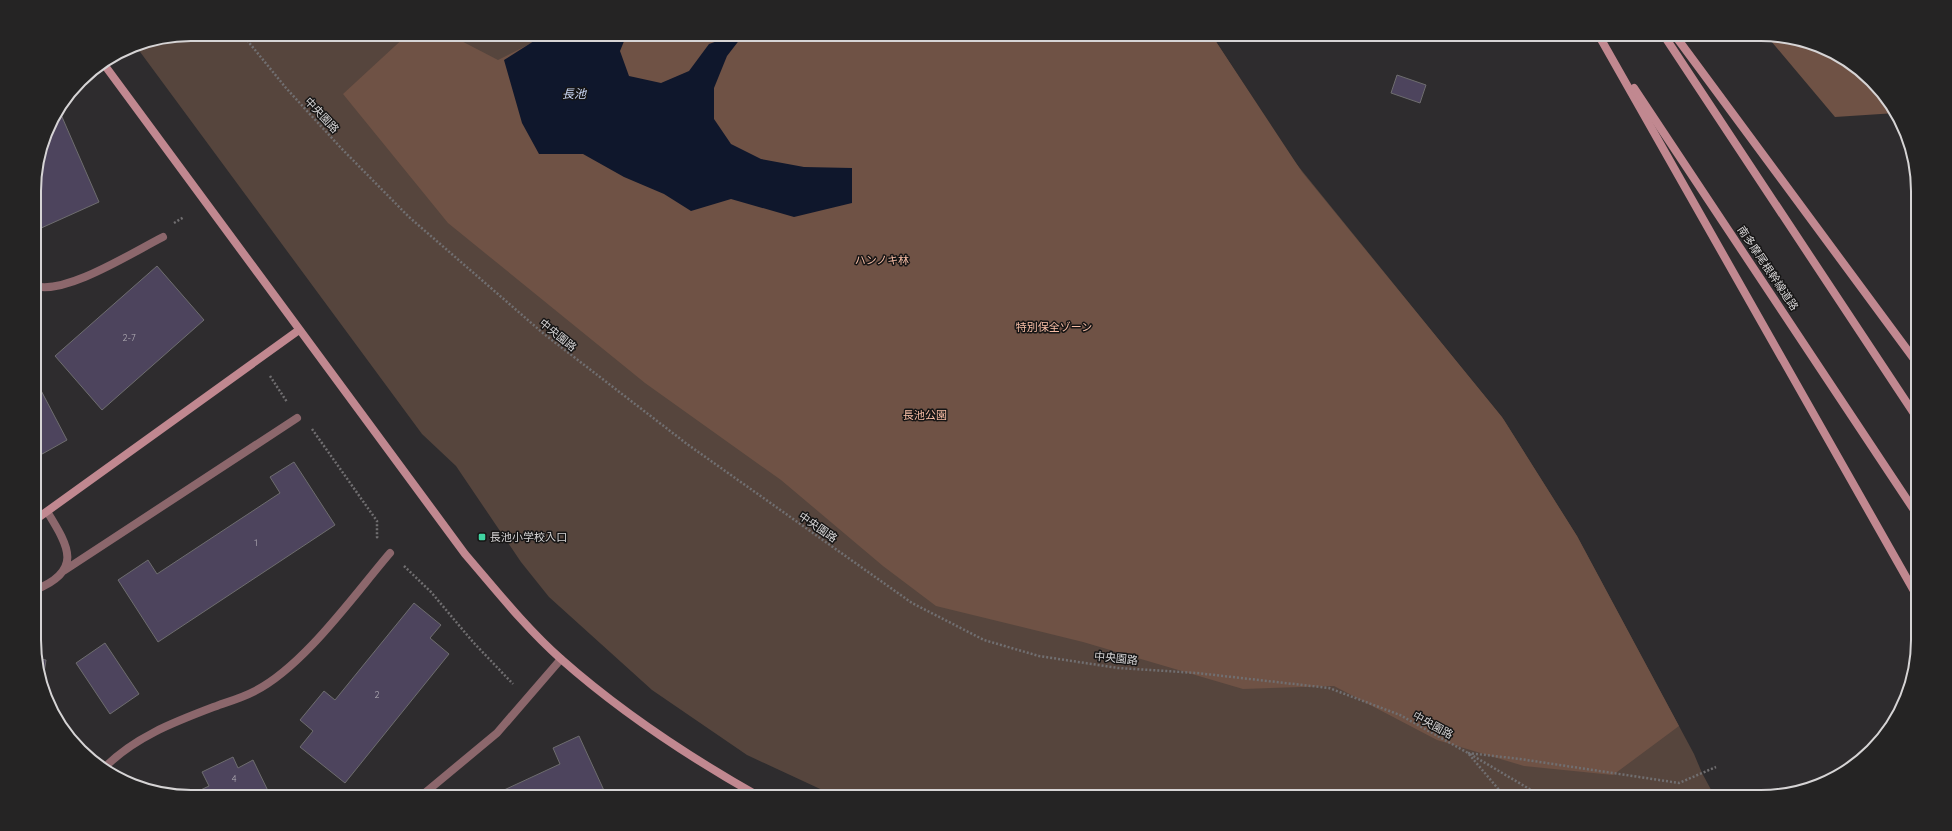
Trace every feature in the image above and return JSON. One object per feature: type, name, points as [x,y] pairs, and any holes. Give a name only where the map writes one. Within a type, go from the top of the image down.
[{"type":"main road","points":[[1602,41],[1911,586]]},
{"type":"main road","name":"南多摩尾根幹線道路","points":[[1603,41],[1911,505]]},
{"type":"main road","points":[[1668,41],[1911,409]]},
{"type":"main road","points":[[1679,41],[1911,355]]},
{"type":"main road","points":[[106,67],[465,554],[506,602],[561,659],[631,717],[701,764],[747,790]]},
{"type":"main road","points":[[41,517],[299,330]]},
{"type":"lane","points":[[41,288],[75,281],[162,237]]},
{"type":"lane","points":[[41,588],[59,577],[65,570],[297,418]]},
{"type":"lane","points":[[48,513],[66,542],[68,562],[65,570]]},
{"type":"lane","points":[[108,765],[131,744],[179,720],[254,692],[273,681],[304,652],[390,553]]},
{"type":"lane","points":[[428,790],[497,733],[561,659]]},
{"type":"path","name":"中央園路","points":[[248,41],[286,88],[341,148],[409,217],[544,334],[687,444],[912,603],[984,640],[1039,656],[1118,668],[1197,673],[1329,688],[1400,715],[1468,753],[1499,790]]},
{"type":"path","points":[[270,376],[297,418],[302,414],[377,521],[377,537],[390,553],[431,592],[473,642],[527,698]]},
{"type":"path","points":[[1468,753],[1520,758],[1679,783],[1716,767]]},
{"type":"path","points":[[1468,753],[1531,790]]},
{"type":"green space","name":"特別保全ゾーン","points":[[181,41],[1216,41],[1290,156],[1504,420],[1577,536],[1694,754],[1711,790],[822,790],[747,755],[652,690],[549,597],[521,562],[456,466],[422,434],[139,50],[152,46]]},
{"type":"green space","name":"特別保全ゾーン","points":[[400,41],[461,41],[498,60],[535,41],[1216,41],[1302,172],[1502,417],[1577,536],[1679,726],[1613,775],[1524,766],[1437,740],[1334,686],[1243,689],[1083,642],[936,606],[883,566],[781,480],[645,383],[448,223],[343,94]]},
{"type":"green space","points":[[1771,41],[1800,46],[1819,52],[1836,61],[1860,78],[1874,92],[1889,113],[1835,117]]},
{"type":"water","name":"長池","points":[[534,41],[624,41],[620,51],[629,76],[661,83],[689,71],[709,44],[717,41],[739,41],[727,56],[714,88],[714,119],[731,144],[761,159],[804,167],[852,168],[852,203],[794,217],[731,199],[691,211],[664,194],[624,177],[583,154],[539,154],[522,123],[504,60]]},
{"type":"building","points":[[1397,75],[1426,85],[1420,103],[1391,93]]},
{"type":"building","points":[[61,115],[99,202],[41,228],[42,171],[52,133]]},
{"type":"building","points":[[157,266],[204,320],[102,410],[55,356]]},
{"type":"building","points":[[41,390],[67,440],[41,455]]},
{"type":"building","points":[[294,462],[335,525],[158,642],[118,580],[148,560],[157,574],[280,493],[270,477]]},
{"type":"building","points":[[414,603],[441,625],[430,638],[449,654],[345,783],[300,747],[313,731],[300,720],[324,691],[335,700]]},
{"type":"building","points":[[105,643],[139,694],[110,714],[76,663]]},
{"type":"building","points":[[42,659],[46,660],[44,671]]},
{"type":"building","points":[[579,736],[604,790],[504,790],[560,764],[553,748]]},
{"type":"building","points":[[233,757],[238,768],[253,760],[268,790],[201,790],[209,786],[202,772]]},
{"type":"place","name":"長池小学校入口","points":[[482,537]]},
{"type":"park label","name":"ハンノキ林","points":[[882,260]]},
{"type":"park label","name":"長池公園","points":[[925,415]]}]
